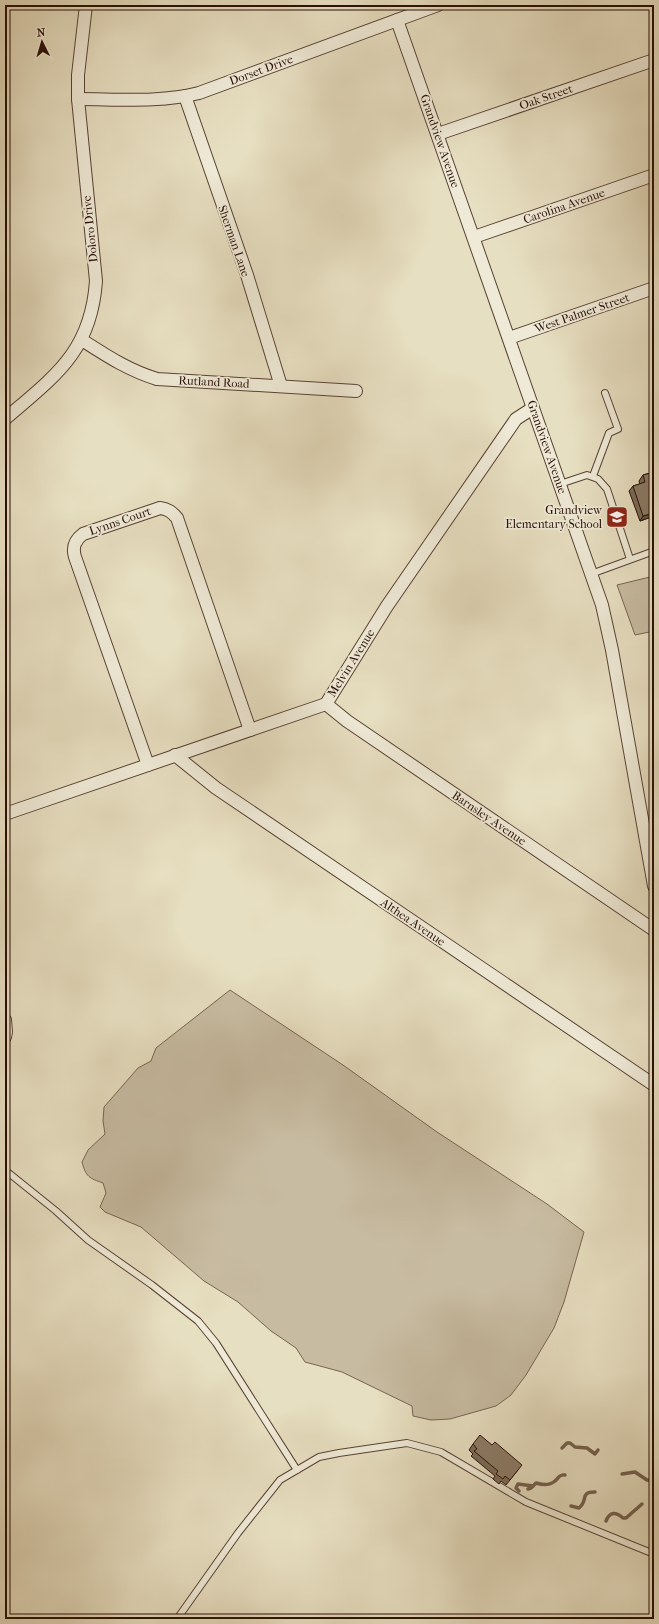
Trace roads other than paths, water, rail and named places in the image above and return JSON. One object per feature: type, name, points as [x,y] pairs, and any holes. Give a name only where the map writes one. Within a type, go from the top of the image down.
[{"type":"street","name":"Doloro Drive","points":[[5,419],[58,373],[72,356],[82,340],[91,316],[95,299],[96,281],[78,99],[78,75],[86,5]]},
{"type":"street","name":"Dorset Drive","points":[[78,99],[164,99],[199,93],[438,5]]},
{"type":"street","name":"Grandview Avenue","points":[[397,20],[474,237],[606,620],[654,886]]},
{"type":"street","name":"Oak Street","points":[[438,134],[654,60]]},
{"type":"street","name":"Sherman Lane","points":[[185,96],[246,275],[281,386]]},
{"type":"street","name":"Carolina Avenue","points":[[474,237],[654,175]]},
{"type":"street","name":"West Palmer Street","points":[[509,338],[654,288]]},
{"type":"street","name":"Rutland Road","points":[[82,340],[122,366],[139,374],[157,378],[356,391]]},
{"type":"street","name":"Melvin Avenue","points":[[5,814],[326,704],[387,606],[507,431],[516,419],[533,408]]},
{"type":"street","name":"Lynns Court","points":[[148,765],[75,557],[74,545],[77,539],[83,534],[160,508],[173,512],[177,518],[250,730]]},
{"type":"street","name":"Barnsley Avenue","points":[[326,704],[353,726],[654,930]]},
{"type":"street","name":"Althea Avenue","points":[[175,756],[216,788],[654,1085]]},
{"type":"street","points":[[5,1020],[5,1037]]},
{"type":"lane","points":[[593,476],[609,433],[618,429],[605,393]]},
{"type":"lane","points":[[560,484],[587,475],[593,476],[602,482],[607,489],[630,559]]},
{"type":"lane","points":[[591,574],[654,551]]},
{"type":"lane","points":[[5,1170],[56,1211],[88,1240],[152,1285],[198,1321],[216,1343],[297,1470]]},
{"type":"lane","points":[[177,1619],[233,1540],[280,1480],[319,1457],[407,1443],[441,1452],[526,1502],[654,1554]]},
{"type":"waterway","points":[[562,1448],[567,1443],[570,1443],[575,1447],[587,1448],[595,1454],[598,1450]]},
{"type":"waterway","points":[[622,1474],[635,1472],[647,1480],[654,1481]]},
{"type":"waterway","points":[[528,1489],[536,1483],[543,1485],[550,1484],[560,1476],[565,1475]]},
{"type":"waterway","points":[[519,1491],[516,1488],[518,1484],[533,1486]]},
{"type":"waterway","points":[[571,1506],[579,1508],[582,1505],[587,1493],[595,1492]]},
{"type":"waterway","points":[[606,1521],[611,1514],[616,1514],[626,1518],[642,1504]]},
{"type":"place","name":"Grandview Elementary School","points":[[617,517]]}]
